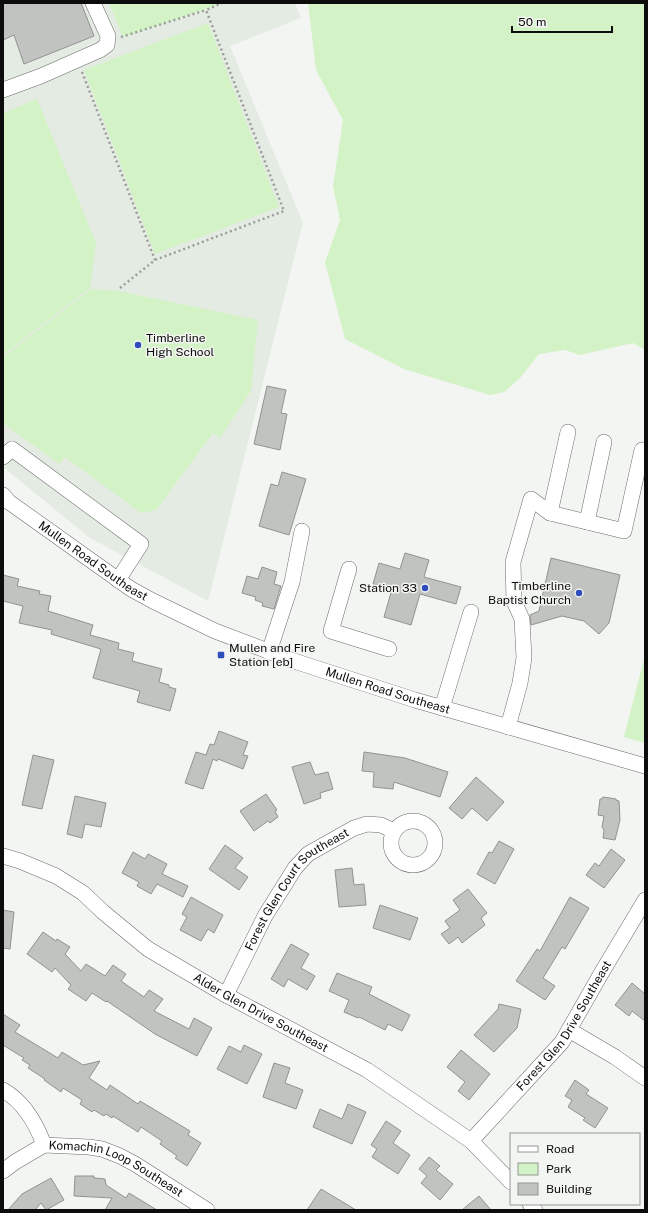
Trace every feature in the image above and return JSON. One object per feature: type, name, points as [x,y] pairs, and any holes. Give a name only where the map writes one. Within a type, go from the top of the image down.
[{"type":"street","points":[[3,90],[77,60],[100,50],[107,45],[108,36],[93,3]]},
{"type":"street","points":[[550,513],[568,432]]},
{"type":"street","points":[[587,522],[604,442]]},
{"type":"street","points":[[508,727],[520,683],[524,658],[522,619],[514,602],[513,562],[531,499],[550,513],[624,531],[642,450]]},
{"type":"street","points":[[7,453],[141,544],[118,580]]},
{"type":"street","name":"Mullen Road Southeast","points":[[5,502],[118,580],[153,601],[197,622],[269,652],[442,708],[645,766]]},
{"type":"street","points":[[269,652],[292,582],[302,530]]},
{"type":"street","points":[[349,569],[331,632],[389,648]]},
{"type":"street","points":[[442,708],[471,612]]},
{"type":"street","name":"Forest Glen Court Southeast","points":[[226,995],[265,916],[295,868],[308,854],[354,828],[367,824],[381,825],[394,831]]},
{"type":"street","name":"Alder Glen Drive Southeast","points":[[3,856],[20,861],[56,876],[83,893],[148,950],[226,995],[367,1070],[471,1141],[510,1181]]},
{"type":"street","name":"Forest Glen Drive Southeast","points":[[471,1141],[562,1042],[645,900]]},
{"type":"street","points":[[569,1030],[615,1057],[645,1078]]},
{"type":"street","points":[[3,1090],[28,1113],[39,1130],[44,1145]]},
{"type":"street","name":"Komachin Loop Southeast","points":[[3,1171],[14,1162],[44,1145],[102,1149],[135,1164],[207,1210]]},
{"type":"path","points":[[107,42],[206,10],[222,3]]},
{"type":"path","points":[[120,288],[155,260],[284,210],[206,10]]},
{"type":"path","points":[[77,60],[155,260]]},
{"type":"shaded area","name":"Timberline High School","points":[[3,3],[295,3],[301,18],[230,46],[303,223],[208,601],[90,538],[3,467]]},
{"type":"green space","points":[[109,3],[224,3],[123,37]]},
{"type":"green space","points":[[308,3],[645,3],[645,350],[633,343],[580,355],[565,350],[539,354],[520,378],[504,392],[490,395],[404,369],[345,339],[325,262],[340,220],[333,186],[343,120],[316,70]]},
{"type":"green space","points":[[208,23],[279,207],[155,254],[84,70]]},
{"type":"green space","points":[[37,99],[96,243],[90,288],[3,355],[3,113]]},
{"type":"green space","points":[[91,289],[118,291],[258,320],[252,387],[249,394],[220,438],[213,433],[156,510],[141,513],[65,457],[59,464],[3,423],[3,357]]},
{"type":"green space","points":[[645,655],[645,743],[624,737]]},
{"type":"building","points":[[3,3],[81,3],[94,36],[24,64],[14,35],[3,40]]},
{"type":"building","points":[[267,386],[286,390],[281,413],[287,414],[280,450],[254,444]]},
{"type":"building","points":[[282,472],[306,479],[289,535],[259,526],[271,484],[278,486]]},
{"type":"building","name":"Station 33","points":[[405,553],[429,560],[424,577],[461,587],[456,604],[420,594],[411,625],[384,617],[392,589],[373,584],[379,563],[400,569]]},
{"type":"building","name":"Timberline Baptist Church","points":[[551,558],[620,575],[609,623],[599,634],[584,621],[562,616],[531,625],[530,615],[539,611]]},
{"type":"building","points":[[262,567],[277,572],[274,584],[281,586],[274,609],[262,606],[263,603],[255,600],[256,597],[242,593],[247,576],[258,579]]},
{"type":"building","points":[[3,575],[19,579],[17,586],[40,591],[39,594],[51,596],[48,611],[93,625],[90,635],[119,643],[118,649],[134,653],[132,661],[162,669],[159,682],[176,689],[170,711],[137,702],[140,691],[93,678],[101,649],[51,634],[52,630],[19,623],[23,606],[3,601]]},
{"type":"building","points":[[219,731],[248,742],[243,755],[248,756],[243,769],[218,759],[217,761],[213,759],[203,789],[185,783],[196,752],[206,755],[210,744],[214,745]]},
{"type":"building","points":[[364,752],[405,758],[448,772],[440,797],[394,782],[393,789],[373,787],[374,772],[362,771]]},
{"type":"building","points":[[33,755],[54,760],[42,809],[22,805]]},
{"type":"building","points":[[310,762],[315,775],[328,772],[333,789],[320,793],[321,798],[304,804],[292,767]]},
{"type":"building","points":[[476,777],[504,802],[487,821],[472,808],[462,819],[449,808]]},
{"type":"building","points":[[266,794],[277,810],[275,811],[278,817],[270,823],[268,821],[254,831],[240,811]]},
{"type":"building","points":[[75,796],[106,803],[101,827],[85,824],[82,838],[67,834]]},
{"type":"building","points":[[603,797],[616,799],[619,801],[620,820],[615,840],[603,838],[604,830],[602,827],[604,816],[598,815],[600,799]]},
{"type":"building","points":[[499,841],[514,849],[495,884],[477,874],[489,852],[492,853]]},
{"type":"building","points":[[225,845],[243,858],[235,868],[248,877],[239,890],[209,869]]},
{"type":"building","points":[[611,849],[625,860],[604,888],[586,875],[595,863],[599,866]]},
{"type":"building","points":[[133,852],[145,859],[148,854],[167,864],[162,874],[188,886],[183,897],[157,884],[151,894],[137,886],[139,882],[122,873]]},
{"type":"building","points":[[352,868],[354,885],[364,884],[366,905],[339,907],[335,870]]},
{"type":"building","points":[[468,889],[487,913],[481,918],[485,925],[462,943],[458,937],[449,944],[441,934],[450,928],[445,921],[460,910],[453,900]]},
{"type":"building","points":[[191,897],[223,915],[214,933],[208,929],[201,941],[180,930],[187,917],[182,914]]},
{"type":"building","points":[[570,897],[589,908],[565,949],[562,947],[543,978],[555,986],[545,1000],[516,981],[537,949],[540,951]]},
{"type":"building","points":[[380,905],[418,918],[410,940],[373,928]]},
{"type":"building","points":[[3,910],[14,912],[10,949],[3,948]]},
{"type":"building","points":[[43,932],[56,941],[57,939],[70,947],[65,954],[81,971],[86,964],[105,976],[113,965],[126,974],[121,981],[144,997],[149,990],[163,999],[154,1011],[189,1029],[194,1018],[212,1028],[197,1056],[155,1034],[107,1001],[106,1002],[92,993],[86,1001],[68,989],[71,985],[55,968],[52,972],[27,954]]},
{"type":"building","points":[[291,944],[309,954],[301,968],[315,976],[307,990],[288,979],[284,987],[271,979]]},
{"type":"building","points":[[337,973],[372,987],[369,994],[410,1015],[402,1031],[388,1024],[385,1030],[359,1017],[358,1018],[344,1012],[349,1000],[329,991]]},
{"type":"building","points":[[632,983],[645,994],[645,1021],[632,1011],[629,1016],[615,1005]]},
{"type":"building","points":[[499,1004],[521,1009],[517,1028],[494,1052],[474,1035],[498,1009]]},
{"type":"building","points":[[3,1014],[20,1025],[15,1032],[58,1058],[62,1052],[83,1065],[100,1061],[89,1078],[107,1090],[110,1085],[138,1104],[140,1101],[190,1131],[188,1135],[201,1143],[187,1166],[175,1158],[177,1156],[160,1144],[162,1141],[141,1127],[138,1132],[113,1116],[112,1118],[106,1114],[104,1116],[94,1110],[92,1112],[80,1104],[82,1100],[63,1088],[61,1092],[28,1068],[30,1065],[22,1060],[24,1058],[3,1045]]},
{"type":"building","points":[[244,1045],[262,1054],[247,1084],[217,1069],[229,1046],[241,1052]]},
{"type":"building","points":[[461,1050],[490,1074],[469,1100],[458,1091],[465,1082],[447,1067]]},
{"type":"building","points":[[274,1063],[290,1068],[285,1083],[303,1090],[296,1109],[263,1097]]},
{"type":"building","points":[[575,1080],[589,1090],[586,1094],[608,1108],[595,1128],[583,1120],[585,1118],[568,1107],[572,1100],[565,1096]]},
{"type":"building","points":[[348,1104],[366,1112],[352,1144],[313,1127],[320,1109],[342,1119]]},
{"type":"building","points":[[386,1121],[401,1131],[393,1143],[410,1155],[398,1174],[372,1157],[377,1149],[371,1145]]},
{"type":"building","points":[[429,1157],[440,1166],[436,1170],[453,1184],[440,1200],[421,1183],[427,1176],[419,1169]]},
{"type":"building","points":[[75,1176],[94,1176],[94,1178],[105,1179],[106,1185],[126,1198],[129,1193],[157,1210],[105,1210],[112,1198],[74,1196]]},
{"type":"building","points":[[51,1178],[64,1200],[46,1210],[41,1203],[35,1210],[8,1210],[22,1194]]},
{"type":"building","points":[[321,1189],[356,1210],[307,1210]]},
{"type":"building","points":[[479,1196],[491,1210],[462,1210]]},
{"type":"place","name":"Timberline High School","points":[[138,345]]},
{"type":"place","name":"Station 33","points":[[425,588]]},
{"type":"place","name":"Timberline Baptist Church","points":[[579,593]]},
{"type":"place","name":"Mullen and Fire Station [eb]","points":[[221,655]]}]
